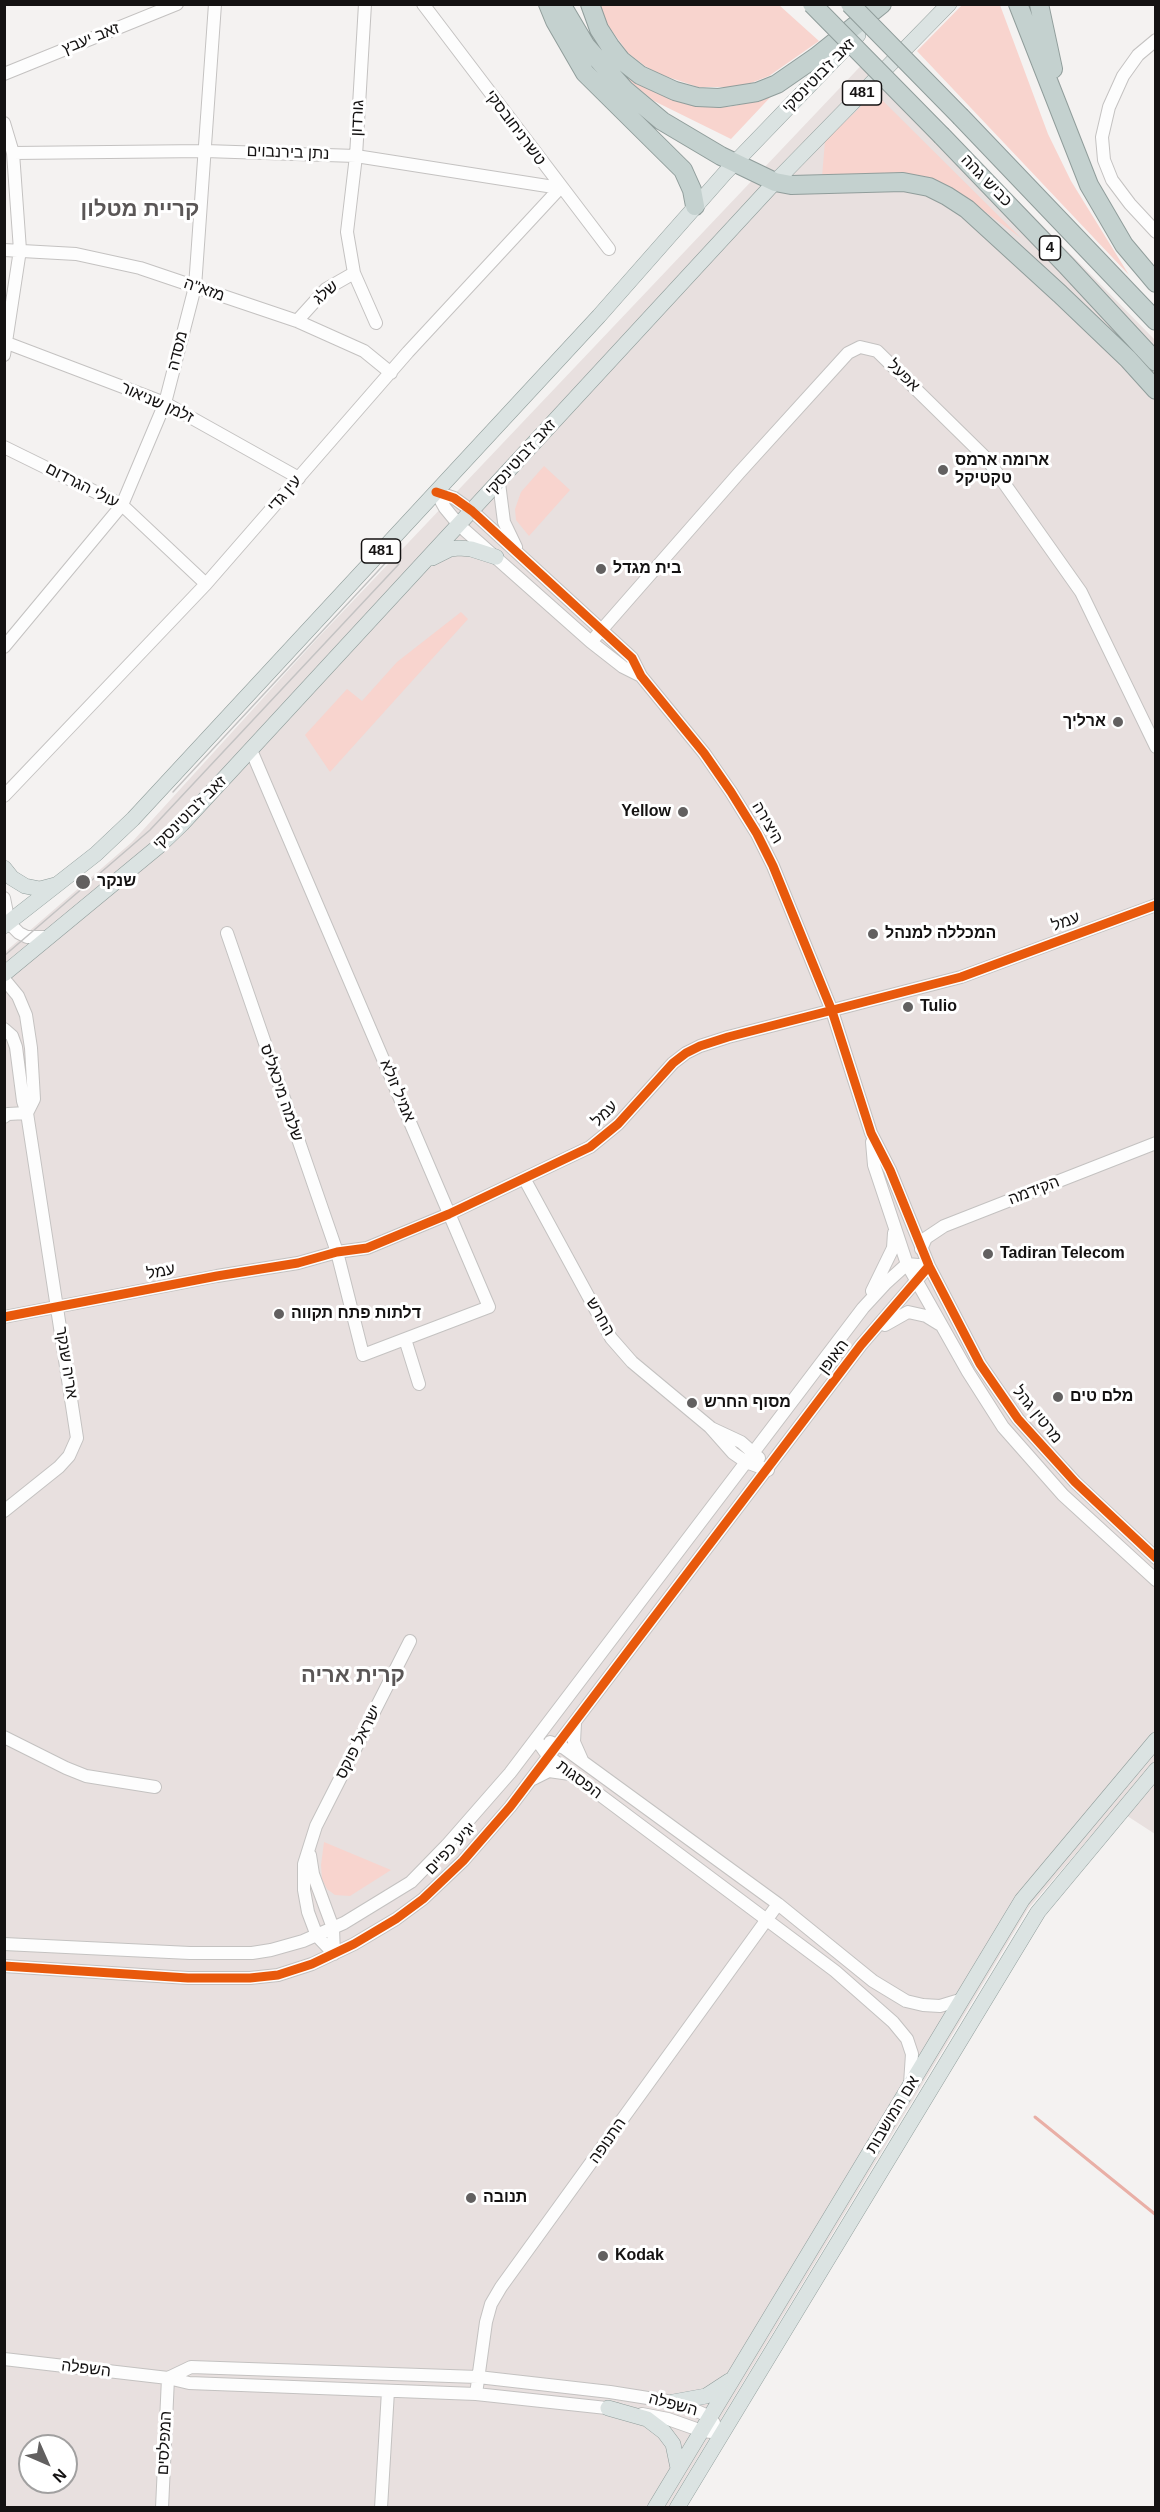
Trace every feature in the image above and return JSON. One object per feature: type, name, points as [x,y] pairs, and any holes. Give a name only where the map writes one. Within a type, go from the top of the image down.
[{"type":"highway","points":[[548,4],[555,21],[585,73],[683,170],[692,190],[695,206]]},
{"type":"highway","points":[[561,4],[586,46],[625,90],[662,121],[775,182],[809,185],[912,183],[947,196],[967,210],[1060,294],[1128,359],[1155,390]]},
{"type":"highway","points":[[590,4],[599,29],[610,46],[621,60],[640,75],[675,91],[697,97],[719,98],[757,92],[777,84],[816,57],[882,4]]},
{"type":"highway","points":[[798,4],[878,71]]},
{"type":"highway","name":"כביש גהה","points":[[812,4],[1066,265],[1155,362]]},
{"type":"highway","name":"כביש גהה","points":[[850,4],[1155,321]]},
{"type":"highway","points":[[1018,4],[1089,184],[1124,245],[1155,283]]},
{"type":"highway","points":[[1039,4],[1066,127]]},
{"type":"main road","name":"זאב ז'בוטינסקי","points":[[7,925],[96,854],[133,819],[598,316],[735,162],[887,4]]},
{"type":"main road","name":"זאב ז'בוטינסקי","points":[[4,974],[159,846],[251,750],[775,182],[949,4]]},
{"type":"main road","points":[[414,573],[433,558],[450,549],[471,549],[496,557]]},
{"type":"main road","points":[[4,868],[12,878],[25,886],[40,889],[58,884]]},
{"type":"main road","name":"אם המושבות","points":[[654,2508],[1022,1900],[1155,1740]]},
{"type":"main road","name":"אם המושבות","points":[[677,2508],[1038,1912],[1155,1770]]},
{"type":"main road","points":[[673,2402],[706,2396],[734,2378]]},
{"type":"main road","points":[[608,2408],[647,2419],[664,2433],[673,2444],[678,2468]]},
{"type":"street","name":"זאב יעבץ","points":[[4,74],[177,4]]},
{"type":"street","name":"מסדה","points":[[4,646],[122,506],[165,403],[195,286],[215,4]]},
{"type":"street","name":"גורדון","points":[[347,232],[356,156],[365,4]]},
{"type":"street","name":"טשרניחובסקי","points":[[423,4],[560,188],[609,249]]},
{"type":"street","points":[[1155,40],[1138,56],[1123,76],[1109,108],[1102,137],[1104,160],[1112,180],[1155,232]]},
{"type":"street","points":[[4,123],[14,153],[20,250],[6,349]]},
{"type":"street","name":"נתן בירנבוים","points":[[14,153],[205,151],[356,156],[560,188]]},
{"type":"street","name":"עין גדי","points":[[4,796],[206,584],[391,372],[560,188]]},
{"type":"street","name":"שלג","points":[[297,321],[326,289],[354,273],[347,232]]},
{"type":"street","name":"מזא\"ה","points":[[4,250],[76,254],[140,268],[297,321],[364,351],[391,372]]},
{"type":"street","points":[[354,273],[376,323]]},
{"type":"street","name":"אפעל","points":[[591,642],[848,353],[860,347],[877,351],[987,459],[1081,592],[1155,747]]},
{"type":"street","name":"זלמן שניאור","points":[[6,349],[165,403],[299,478]]},
{"type":"street","name":"עולי הגרדום","points":[[4,447],[122,506],[206,584]]},
{"type":"street","points":[[498,483],[504,522],[521,555]]},
{"type":"street","name":"היצירה","points":[[436,492],[454,498],[472,511],[632,658],[640,676],[704,753],[757,834],[787,898],[832,1011],[870,1133],[874,1165],[907,1264]]},
{"type":"street","name":"היצירה","points":[[436,492],[459,525],[591,642],[623,667],[640,676]]},
{"type":"street","name":"אמיל זולא","points":[[251,750],[489,1307],[405,1339]]},
{"type":"street","points":[[4,898],[7,925],[27,937],[49,937]]},
{"type":"street","name":"עמל","points":[[4,1317],[216,1276],[298,1263],[337,1252],[367,1248],[525,1180],[590,1148],[606,1136],[673,1063],[686,1053],[728,1037],[961,977],[1155,905]]},
{"type":"street","name":"שלמה מיכאליס","points":[[227,933],[337,1252],[363,1355],[405,1339]]},
{"type":"street","name":"אריה שנקר","points":[[4,979],[18,996],[26,1015],[31,1048],[33,1099],[27,1113]]},
{"type":"street","name":"אריה שנקר","points":[[4,1029],[12,1036],[16,1047],[77,1438],[69,1456],[59,1467],[4,1511]]},
{"type":"street","points":[[4,1117],[8,1114],[27,1113]]},
{"type":"street","name":"היצירה","points":[[870,1133],[890,1170],[929,1266]]},
{"type":"street","name":"הקידמה","points":[[921,1249],[926,1238],[944,1226],[1155,1143]]},
{"type":"street","name":"החרש","points":[[525,1180],[611,1338],[632,1362],[710,1427],[726,1446],[746,1462],[768,1470]]},
{"type":"street","points":[[863,1308],[887,1264],[893,1248],[894,1228]]},
{"type":"street","points":[[907,1264],[929,1266]]},
{"type":"street","name":"מרטין גהל","points":[[907,1264],[1003,1427],[1064,1495],[1155,1580]]},
{"type":"street","name":"האופן","points":[[754,1452],[863,1308],[907,1264]]},
{"type":"street","name":"מרטין גהל","points":[[929,1266],[980,1364],[1018,1419],[1075,1482],[1155,1558]]},
{"type":"street","name":"האופן","points":[[768,1470],[861,1345],[929,1266]]},
{"type":"street","points":[[861,1345],[884,1325],[908,1312],[926,1316],[944,1328]]},
{"type":"street","points":[[405,1339],[419,1384]]},
{"type":"street","name":"החרש","points":[[710,1427],[732,1437],[754,1452],[768,1470]]},
{"type":"street","points":[[732,1437],[754,1437],[772,1427]]},
{"type":"street","name":"יגיע כפיים","points":[[4,1944],[190,1953],[252,1953],[288,1946],[333,1929],[365,1912],[411,1882],[489,1797],[536,1739],[754,1452]]},
{"type":"street","name":"יגיע כפיים","points":[[4,1966],[188,1978],[250,1978],[287,1972],[334,1954],[375,1933],[423,1899],[463,1861],[558,1744],[768,1470]]},
{"type":"street","name":"ישראל פוקס","points":[[334,1954],[317,1936],[308,1912],[304,1890],[304,1864],[316,1826],[410,1641]]},
{"type":"street","points":[[575,1722],[574,1742],[582,1761]]},
{"type":"street","points":[[4,1737],[86,1776],[155,1788]]},
{"type":"street","name":"הפסגות","points":[[536,1739],[558,1744],[582,1761],[778,1904],[873,1981],[906,2001],[923,2006],[940,2006],[963,2000]]},
{"type":"street","name":"הפסגות","points":[[536,1739],[548,1756],[835,1971],[893,2022],[907,2039],[912,2054],[910,2085]]},
{"type":"street","points":[[529,1781],[549,1771],[571,1774]]},
{"type":"street","name":"ישראל פוקס","points":[[310,1845],[313,1874],[333,1929],[334,1954]]},
{"type":"street","name":"התנופה","points":[[476,2394],[486,2322],[491,2304],[501,2287],[524,2252],[588,2169],[778,1904]]},
{"type":"street","name":"השפלה","points":[[4,2359],[168,2378],[189,2383],[476,2394],[608,2408],[669,2418],[702,2431],[722,2433]]},
{"type":"street","name":"השפלה","points":[[168,2378],[191,2367],[478,2377],[610,2392],[673,2402],[710,2417],[722,2433]]},
{"type":"street","name":"המפלסים","points":[[162,2508],[168,2378]]},
{"type":"street","points":[[381,2508],[388,2391]]},
{"type":"shaded area","points":[[600,5],[779,5],[819,41],[769,76],[751,83],[736,87],[698,87],[659,74],[628,53],[607,24]]},
{"type":"shaded area","points":[[962,5],[1000,5],[1048,134],[1071,181],[1129,275],[917,51]]},
{"type":"shaded area","points":[[873,53],[1155,340],[1155,1834],[1115,1808],[1028,1909],[668,2507],[5,2508],[5,952],[132,842],[315,641]]},
{"type":"shaded area","points":[[615,64],[699,105],[728,107],[753,102],[778,89],[731,139],[654,101],[634,85]]},
{"type":"shaded area","points":[[875,93],[1021,238],[958,192],[933,179],[894,173],[822,177],[825,141]]},
{"type":"shaded area","points":[[544,466],[570,490],[529,536],[516,520],[515,509],[521,492]]},
{"type":"shaded area","points":[[461,612],[468,619],[330,772],[305,735],[347,689],[362,701],[397,662]]},
{"type":"shaded area","points":[[324,1842],[391,1870],[350,1896],[335,1895],[327,1889],[322,1879]]},
{"type":"waterway","points":[[1035,2117],[1156,2215]]},
{"type":"tram line","points":[[173,792],[391,557]]},
{"type":"tram line","points":[[4,956],[150,830],[399,564]]},
{"type":"cycle path","points":[[436,492],[454,498],[472,511],[632,658],[641,676],[704,753],[731,792],[757,834],[773,866],[832,1011],[871,1133],[890,1170],[929,1266],[980,1364],[1018,1419],[1075,1482],[1156,1558]]},
{"type":"cycle path","points":[[4,1317],[217,1276],[298,1263],[337,1252],[367,1248],[449,1214],[590,1147],[618,1124],[673,1063],[700,1046],[961,977],[1156,905]]},
{"type":"cycle path","points":[[4,1966],[188,1978],[250,1978],[278,1975],[312,1964],[354,1944],[396,1919],[423,1899],[463,1861],[510,1807],[861,1345],[929,1266]]},
{"type":"place","name":"ארומה ארמס טקטיקל","points":[[943,470]]},
{"type":"place","name":"בית מגדל","points":[[601,569]]},
{"type":"place","name":"ארליך","points":[[1118,722]]},
{"type":"place","name":"Yellow","points":[[683,812]]},
{"type":"place","name":"שנקר","points":[[83,882]]},
{"type":"place","name":"המכללה למנהל","points":[[873,934]]},
{"type":"place","name":"Tulio","points":[[908,1007]]},
{"type":"place","name":"Tadiran Telecom","points":[[988,1254]]},
{"type":"place","name":"דלתות פתח תקווה","points":[[279,1314]]},
{"type":"place","name":"מלם טים","points":[[1058,1397]]},
{"type":"place","name":"מסוף החרש","points":[[692,1403]]},
{"type":"place","name":"תנובה","points":[[471,2198]]},
{"type":"place","name":"Kodak","points":[[603,2256]]},
{"type":"district","name":"קריית מטלון","points":[[140,210]]},
{"type":"district","name":"קרית אריה","points":[[353,1676]]}]
